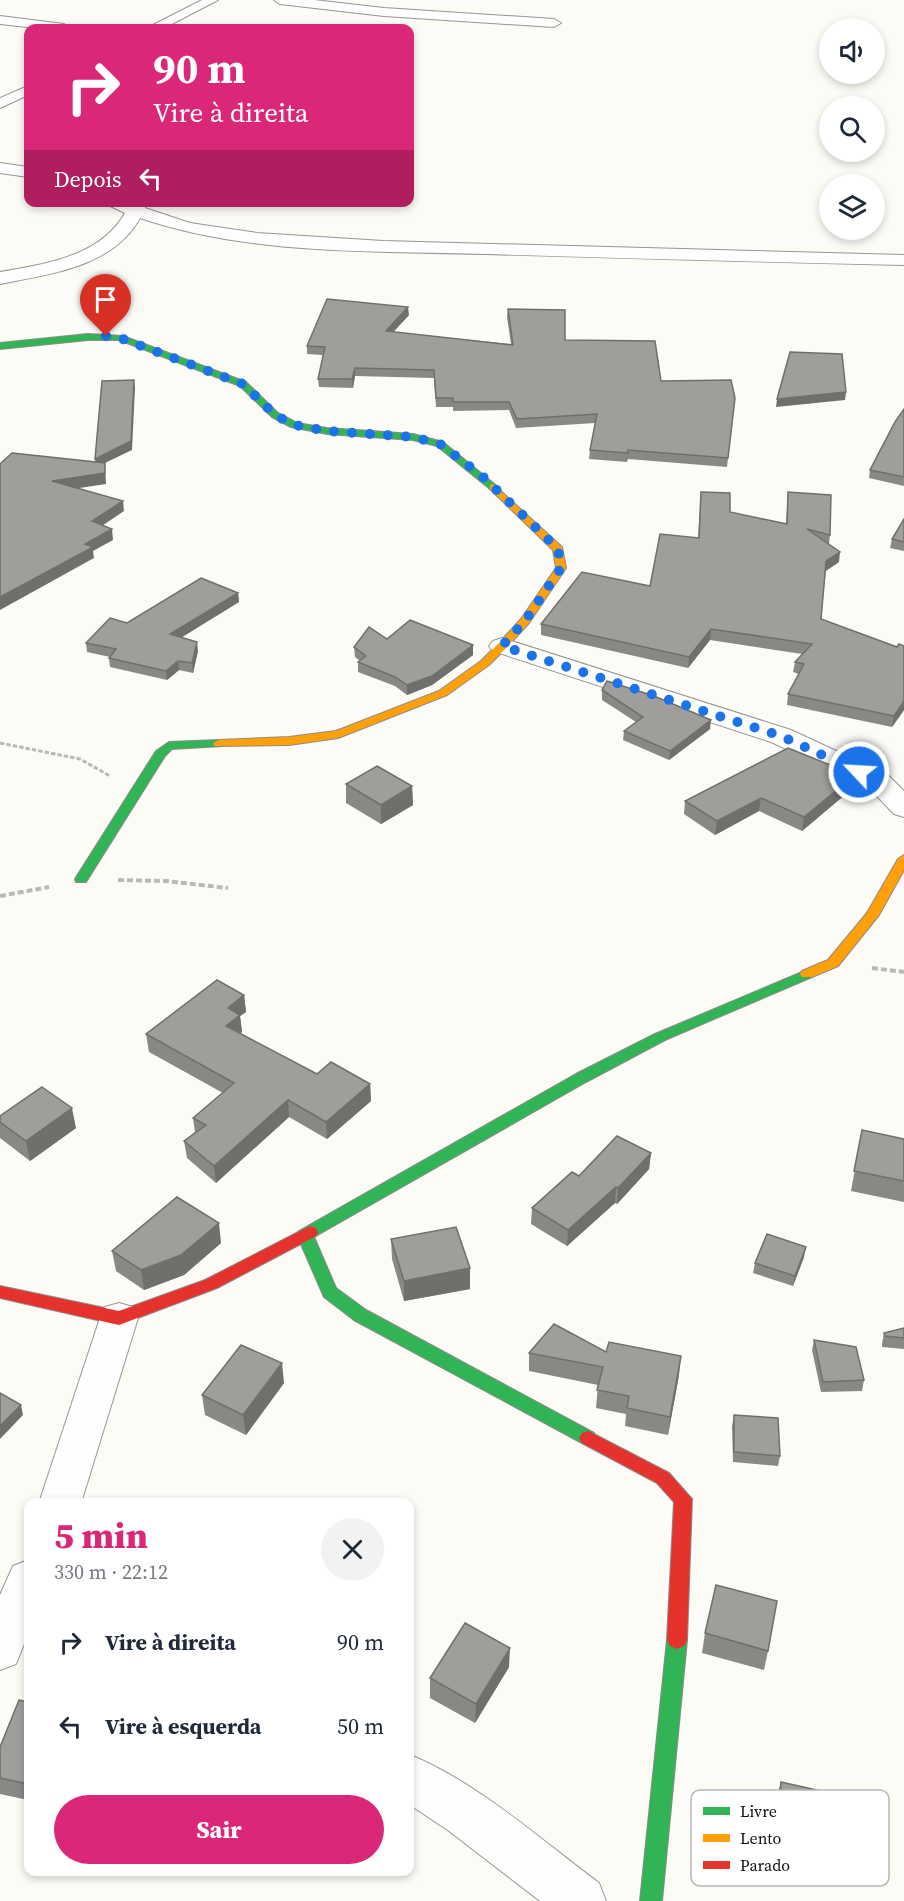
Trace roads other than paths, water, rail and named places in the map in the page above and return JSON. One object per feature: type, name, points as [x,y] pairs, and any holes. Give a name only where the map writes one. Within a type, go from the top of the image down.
[{"type":"street","points":[[162,24],[212,0]]},
{"type":"street","points":[[280,0],[384,12],[554,22]]},
{"type":"street","points":[[0,20],[32,24]]},
{"type":"street","points":[[9,85],[24,87]]},
{"type":"street","points":[[0,104],[24,90]]},
{"type":"street","points":[[0,168],[24,171]]},
{"type":"street","points":[[0,278],[86,258],[120,235],[138,207],[187,228],[257,238],[383,246],[904,260]]},
{"type":"street","points":[[0,270],[29,272]]},
{"type":"street","points":[[0,346],[88,337],[120,338],[243,384],[275,415],[294,425],[327,431],[413,437],[440,444],[481,475],[558,549],[561,568],[552,584],[502,646],[485,663],[443,693],[338,734],[289,741],[169,747],[160,754],[81,879]]},
{"type":"street","points":[[502,646],[781,736],[878,781],[904,808]]},
{"type":"street","points":[[0,1292],[118,1318],[211,1284],[305,1235],[482,1132],[601,1068],[722,1009],[833,963],[872,915],[904,859]]},
{"type":"street","points":[[305,1235],[330,1292],[360,1315],[663,1478],[683,1499],[683,1560],[679,1632],[651,1901]]},
{"type":"street","points":[[62,1498],[118,1318]]},
{"type":"street","points":[[0,1649],[24,1590]]},
{"type":"street","points":[[414,1781],[466,1814],[581,1901]]}]
